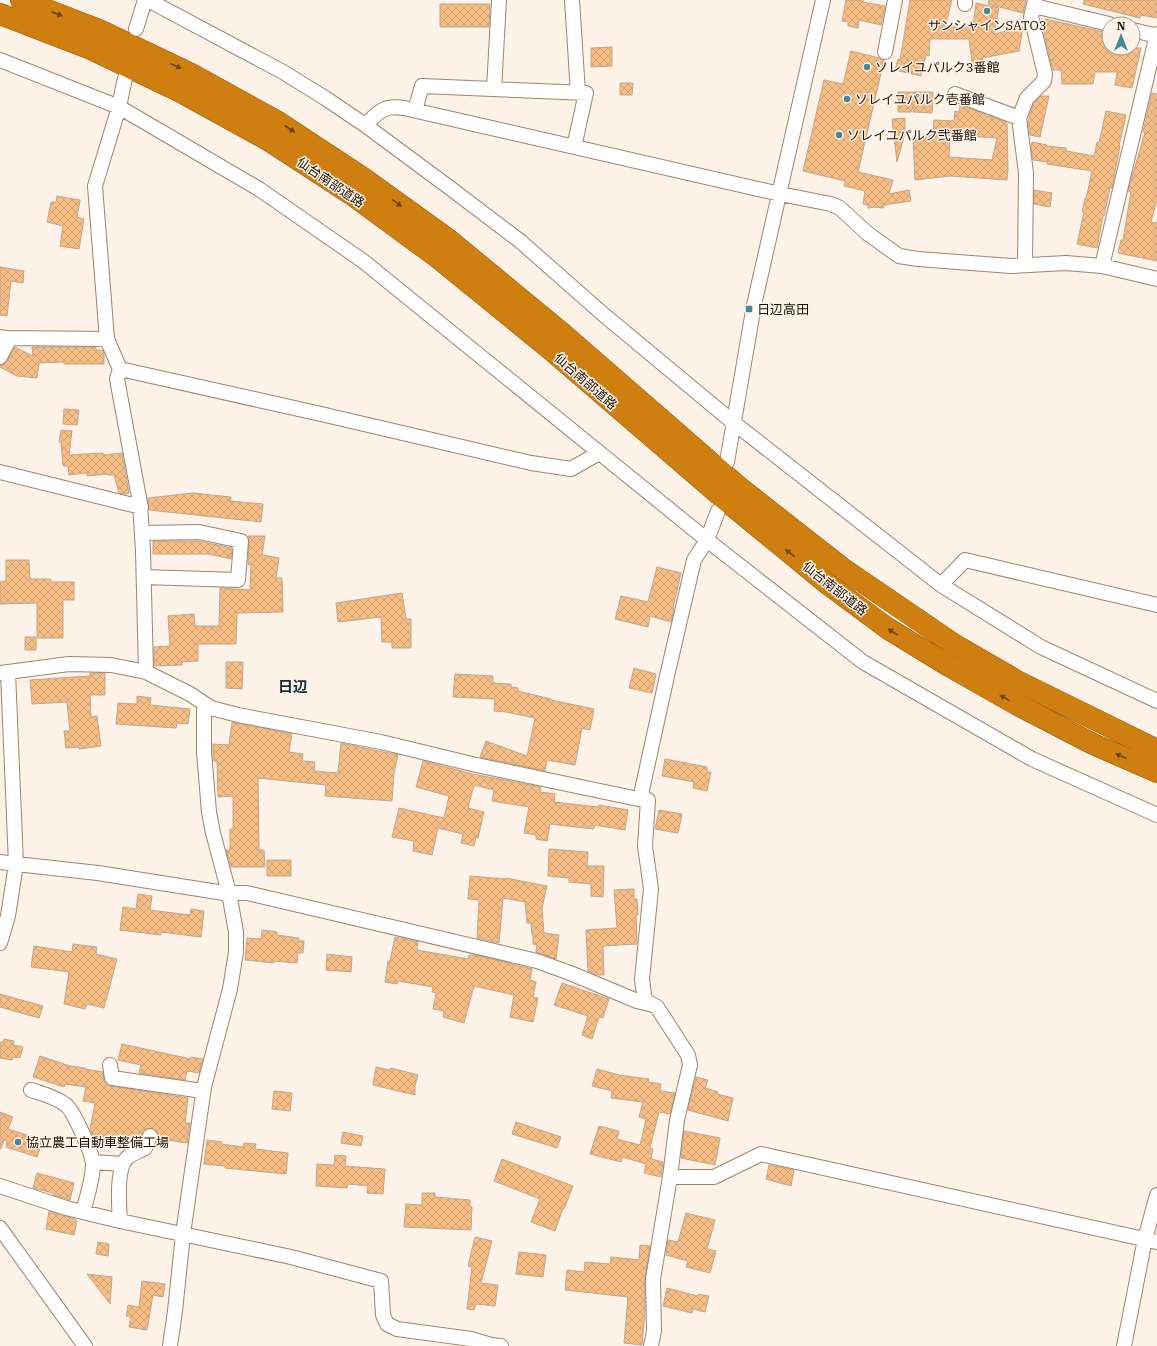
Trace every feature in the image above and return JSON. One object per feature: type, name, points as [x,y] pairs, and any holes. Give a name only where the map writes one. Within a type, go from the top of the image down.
[{"type":"highway","name":"仙台南部道路","points":[[21,0],[99,30],[192,74],[278,122],[357,173],[449,240],[563,334],[740,488],[842,568],[955,645],[1017,681],[1157,750]]},
{"type":"highway","name":"仙台南部道路","points":[[0,14],[91,49],[181,92],[268,140],[351,194],[437,257],[550,349],[729,503],[828,585],[888,628],[949,666],[1016,704],[1093,744],[1157,772]]},
{"type":"street","points":[[136,28],[145,0]]},
{"type":"street","points":[[148,0],[283,72],[365,125],[520,241],[734,423],[941,585],[1040,647],[1157,701]]},
{"type":"street","points":[[494,89],[499,0]]},
{"type":"street","points":[[572,0],[578,93]]},
{"type":"street","points":[[728,462],[754,305],[823,0]]},
{"type":"street","points":[[885,52],[895,0]]},
{"type":"street","points":[[1024,265],[1026,173],[1024,145],[1019,118],[1027,98],[1044,80],[1046,74],[1031,17],[1034,3],[1101,22]]},
{"type":"street","points":[[1102,266],[1157,35],[1141,32]]},
{"type":"street","points":[[0,60],[119,107],[259,188],[363,261],[707,540],[863,662],[1032,759],[1157,815]]},
{"type":"street","points":[[126,78],[119,107],[95,186],[107,339],[120,369],[118,379],[140,507],[144,577],[146,672]]},
{"type":"street","points":[[415,110],[422,86],[586,93],[574,147]]},
{"type":"street","points":[[955,94],[1019,118]]},
{"type":"street","points":[[365,125],[381,111],[392,106],[780,194],[831,204],[840,208],[867,233],[899,256],[918,259],[1011,266],[1066,263],[1102,266],[1157,279]]},
{"type":"street","points":[[0,357],[5,338],[107,339]]},
{"type":"street","points":[[120,369],[531,463],[571,469],[600,453]]},
{"type":"street","points":[[0,472],[140,507]]},
{"type":"street","points":[[643,800],[642,790],[646,771],[694,560],[707,540],[718,511]]},
{"type":"street","points":[[142,533],[199,532],[241,541],[238,580],[144,577]]},
{"type":"street","points":[[941,585],[965,560],[1157,605]]},
{"type":"street","points":[[0,943],[8,916],[16,864],[4,672],[69,664],[111,665],[146,672],[190,694],[211,708],[238,715],[381,742],[472,764],[648,800],[645,846],[651,889],[642,979],[646,1001],[657,1007],[688,1055],[690,1065],[677,1120],[670,1178],[653,1279],[654,1331],[651,1346]]},
{"type":"street","points":[[170,1346],[183,1234],[203,1091],[230,989],[236,952],[236,932],[229,893],[209,812],[204,752],[204,704]]},
{"type":"street","points":[[0,862],[98,873],[229,893],[247,893],[537,960],[637,1001],[657,1007]]},
{"type":"street","points":[[110,1065],[112,1078],[203,1091]]},
{"type":"street","points":[[31,1090],[51,1096],[66,1105],[75,1119],[90,1151],[93,1162],[92,1177],[83,1212]]},
{"type":"street","points":[[120,1221],[118,1193],[122,1164],[128,1157],[145,1148],[150,1136]]},
{"type":"street","points":[[670,1178],[714,1177],[761,1154],[1151,1240]]},
{"type":"street","points":[[93,1162],[122,1164]]},
{"type":"street","points":[[0,1186],[66,1208],[120,1221],[291,1257],[381,1281],[382,1315],[387,1324],[397,1329],[471,1339],[491,1345],[501,1346]]},
{"type":"street","points":[[1124,1346],[1151,1240],[1157,1195]]},
{"type":"street","points":[[0,1228],[85,1346]]},
{"type":"building","points":[[846,0],[863,0],[863,2],[885,6],[881,25],[859,20],[858,28],[848,26],[848,22],[842,21]]},
{"type":"building","points":[[910,0],[952,0],[945,27],[973,27],[976,3],[999,8],[994,34],[1023,27],[1019,51],[982,58],[984,66],[973,69],[969,39],[930,39],[929,56],[926,55],[921,76],[895,70],[898,59],[900,60]]},
{"type":"building","points":[[989,0],[1026,0],[1023,13],[988,4]]},
{"type":"building","points":[[1084,0],[1157,0],[1157,18],[1141,15],[1132,16],[1083,4]]},
{"type":"building","points":[[440,4],[490,4],[489,27],[440,27]]},
{"type":"building","points":[[1045,19],[1101,31],[1101,56],[1139,56],[1132,88],[1115,85],[1117,72],[1095,72],[1093,84],[1062,84],[1061,70],[1053,70],[1043,29]]},
{"type":"building","points":[[612,47],[612,66],[591,67],[591,48]]},
{"type":"building","points":[[851,51],[884,60],[858,172],[893,180],[889,194],[909,190],[911,201],[884,205],[883,208],[868,208],[868,205],[863,204],[865,191],[844,186],[845,181],[803,171],[824,80],[843,84]]},
{"type":"building","points":[[620,83],[633,83],[632,95],[620,95]]},
{"type":"building","points":[[898,92],[933,92],[932,113],[913,112],[913,106],[911,112],[898,112]]},
{"type":"building","points":[[1152,93],[1157,94],[1157,199],[1151,222],[1157,223],[1157,261],[1118,253],[1121,240],[1123,240],[1131,192],[1128,191],[1145,132],[1143,132]]},
{"type":"building","points":[[1041,96],[1049,96],[1040,137],[1030,135],[1028,123],[1034,103]]},
{"type":"building","points":[[960,105],[985,114],[985,116],[991,116],[1007,123],[1007,180],[950,176],[915,180],[913,136],[933,135],[934,120],[954,121],[955,111],[959,112]],"holes":[[[950,135],[997,138],[992,160],[949,157]]]},
{"type":"building","points":[[1106,111],[1126,115],[1112,188],[1110,188],[1103,216],[1097,248],[1077,244],[1084,212],[1082,212],[1092,171],[1047,164],[1048,162],[1033,160],[1031,148],[1032,142],[1047,146],[1066,148],[1066,151],[1094,156],[1097,142],[1099,143]]},
{"type":"building","points":[[905,118],[905,133],[897,162],[892,119]]},
{"type":"building","points":[[1034,190],[1052,193],[1050,207],[1034,204]]},
{"type":"building","points":[[57,196],[80,200],[77,217],[84,219],[79,249],[60,246],[63,226],[47,222],[51,202],[56,202]]},
{"type":"building","points":[[0,267],[24,271],[23,283],[11,281],[7,316],[0,315]]},
{"type":"building","points":[[15,347],[33,356],[32,347],[96,347],[96,350],[103,350],[104,364],[64,364],[64,362],[39,363],[37,378],[17,376],[0,367],[0,365],[7,361]]},
{"type":"building","points":[[64,409],[79,410],[77,425],[63,424]]},
{"type":"building","points":[[61,430],[72,431],[69,455],[103,453],[103,455],[122,453],[129,493],[119,493],[114,475],[108,474],[87,476],[87,473],[69,475],[68,466],[63,466],[61,442],[59,442]]},
{"type":"building","points":[[193,493],[231,497],[230,501],[263,504],[261,522],[149,510],[148,498]]},
{"type":"building","points":[[248,536],[265,536],[262,555],[279,558],[276,578],[282,578],[283,612],[237,613],[236,644],[198,644],[198,661],[182,662],[182,665],[154,666],[154,647],[170,646],[168,616],[194,614],[195,626],[219,626],[220,588],[250,590],[251,565],[248,564]]},
{"type":"building","points":[[153,541],[198,541],[232,548],[231,559],[208,554],[153,554]]},
{"type":"building","points":[[6,560],[29,560],[30,579],[51,579],[51,582],[74,582],[74,600],[63,600],[63,638],[37,638],[37,603],[0,604],[0,582],[6,581]]},
{"type":"building","points":[[657,567],[681,573],[671,622],[650,616],[648,627],[615,619],[621,596],[648,602]]},
{"type":"building","points":[[402,593],[406,619],[411,619],[411,648],[392,648],[392,642],[382,642],[381,617],[338,622],[336,603]]},
{"type":"building","points":[[25,637],[36,637],[36,650],[25,650]]},
{"type":"building","points":[[226,662],[243,662],[242,689],[226,688]]},
{"type":"building","points":[[634,668],[656,674],[652,693],[629,688]]},
{"type":"building","points":[[90,673],[105,673],[105,695],[90,695],[91,717],[97,716],[101,746],[79,749],[79,747],[66,748],[64,731],[70,731],[67,702],[32,704],[30,680],[90,676]]},
{"type":"building","points":[[455,674],[493,676],[493,683],[511,684],[511,687],[518,688],[518,691],[594,709],[590,730],[582,728],[575,765],[547,760],[545,771],[480,757],[486,741],[527,756],[535,718],[494,711],[495,699],[453,697]]},
{"type":"building","points":[[137,696],[151,698],[150,705],[190,709],[188,724],[177,723],[176,728],[116,724],[118,703],[137,704]]},
{"type":"building","points":[[232,722],[292,734],[289,752],[303,754],[302,761],[315,762],[314,771],[338,773],[341,743],[398,755],[394,773],[392,801],[325,796],[326,785],[258,778],[259,850],[264,850],[265,867],[231,867],[226,850],[230,850],[230,829],[233,829],[233,796],[218,797],[217,761],[213,761],[213,744],[229,745]]},
{"type":"building","points":[[665,759],[707,767],[707,772],[711,772],[707,791],[693,788],[694,782],[662,776]]},
{"type":"building","points":[[423,761],[473,774],[541,787],[540,792],[555,794],[554,802],[598,807],[599,805],[628,810],[625,830],[595,825],[594,829],[550,824],[547,841],[536,839],[536,835],[524,833],[529,807],[492,801],[494,790],[474,785],[468,808],[484,812],[478,838],[476,837],[474,846],[461,843],[463,834],[438,828],[432,855],[413,851],[414,841],[392,837],[399,808],[444,818],[449,796],[416,787]]},
{"type":"building","points":[[659,810],[682,814],[678,833],[655,829]]},
{"type":"building","points":[[549,849],[588,852],[587,866],[604,866],[603,897],[591,896],[591,884],[569,882],[569,878],[548,876]]},
{"type":"building","points":[[267,860],[291,860],[291,876],[267,876]]},
{"type":"building","points":[[470,876],[506,878],[547,886],[542,908],[544,933],[559,935],[556,959],[536,952],[537,945],[533,944],[531,923],[527,923],[525,902],[503,898],[499,943],[477,938],[479,900],[468,899]]},
{"type":"building","points":[[634,889],[634,899],[637,899],[638,915],[636,915],[637,944],[603,946],[604,975],[597,975],[588,971],[586,930],[617,928],[614,890]]},
{"type":"building","points":[[138,894],[152,896],[150,910],[190,915],[191,909],[204,911],[201,937],[161,932],[161,935],[120,930],[123,907],[136,909]]},
{"type":"building","points":[[262,930],[277,932],[277,935],[299,938],[299,941],[304,941],[303,953],[298,953],[297,963],[274,961],[274,963],[245,960],[247,938],[261,939]]},
{"type":"building","points":[[395,937],[418,942],[417,950],[468,959],[469,955],[475,955],[532,969],[530,980],[536,982],[533,997],[538,998],[533,1022],[510,1017],[514,995],[474,986],[464,1023],[443,1017],[444,1011],[433,1009],[436,993],[432,992],[433,987],[398,981],[397,984],[385,982],[388,961],[390,961]]},
{"type":"building","points":[[73,944],[97,947],[96,954],[117,959],[104,1008],[87,1004],[85,1009],[64,1004],[69,972],[31,967],[34,946],[72,952]]},
{"type":"building","points":[[327,954],[352,957],[351,972],[326,970]]},
{"type":"building","points":[[562,983],[609,999],[603,1018],[599,1017],[592,1039],[582,1035],[588,1016],[554,1005]]},
{"type":"building","points":[[0,994],[43,1006],[39,1018],[0,1007]]},
{"type":"building","points":[[4,1039],[14,1041],[13,1045],[23,1047],[20,1058],[13,1057],[12,1060],[0,1058],[0,1042],[3,1042]]},
{"type":"building","points":[[122,1044],[191,1059],[191,1057],[203,1059],[199,1073],[187,1071],[185,1080],[139,1073],[141,1065],[118,1060]]},
{"type":"building","points":[[40,1056],[70,1066],[103,1072],[104,1082],[111,1086],[188,1098],[185,1123],[190,1123],[187,1143],[160,1139],[159,1145],[156,1145],[158,1135],[156,1131],[149,1128],[145,1130],[138,1142],[130,1140],[129,1146],[123,1144],[123,1147],[104,1143],[105,1140],[94,1138],[90,1129],[95,1103],[83,1101],[86,1087],[65,1084],[64,1087],[33,1077]]},
{"type":"building","points":[[376,1067],[390,1070],[391,1068],[418,1075],[415,1086],[415,1095],[373,1085]]},
{"type":"building","points":[[597,1069],[619,1075],[649,1079],[648,1082],[661,1084],[660,1091],[675,1093],[670,1114],[659,1112],[650,1148],[653,1149],[651,1159],[663,1162],[661,1177],[644,1173],[646,1164],[622,1157],[621,1162],[590,1154],[599,1126],[619,1131],[617,1139],[640,1145],[646,1119],[639,1117],[643,1102],[611,1098],[612,1091],[592,1086]]},
{"type":"building","points":[[696,1077],[708,1080],[705,1088],[718,1092],[717,1094],[733,1098],[728,1121],[688,1110]]},
{"type":"building","points":[[274,1091],[292,1093],[290,1111],[272,1109]]},
{"type":"building","points":[[0,1112],[13,1117],[8,1129],[43,1140],[37,1157],[6,1147],[7,1141],[4,1140],[1,1149],[0,1148]]},
{"type":"building","points":[[516,1122],[561,1137],[557,1148],[512,1134]]},
{"type":"building","points":[[684,1131],[720,1138],[715,1165],[681,1158]]},
{"type":"building","points":[[343,1132],[363,1136],[361,1146],[341,1143]]},
{"type":"building","points":[[207,1140],[222,1142],[221,1144],[243,1147],[244,1143],[256,1144],[255,1149],[288,1153],[286,1174],[225,1168],[225,1166],[204,1164]]},
{"type":"building","points":[[335,1155],[346,1156],[345,1166],[385,1169],[383,1194],[367,1193],[368,1186],[348,1184],[347,1188],[316,1186],[317,1164],[334,1165]]},
{"type":"building","points":[[502,1159],[573,1186],[555,1231],[531,1222],[540,1199],[494,1181]]},
{"type":"building","points":[[769,1165],[794,1170],[791,1186],[766,1179]]},
{"type":"building","points":[[37,1173],[74,1183],[70,1200],[53,1195],[53,1193],[33,1188]]},
{"type":"building","points":[[422,1193],[435,1193],[435,1197],[470,1200],[470,1207],[472,1207],[471,1230],[404,1227],[406,1204],[422,1205]]},
{"type":"building","points":[[49,1211],[75,1219],[77,1221],[74,1235],[46,1229]]},
{"type":"building","points":[[686,1213],[715,1220],[707,1249],[716,1251],[710,1273],[686,1267],[688,1261],[666,1255],[668,1240],[678,1242]]},
{"type":"building","points":[[475,1237],[492,1241],[481,1283],[498,1285],[495,1306],[476,1304],[474,1310],[467,1309],[472,1267],[468,1266]]},
{"type":"building","points":[[98,1242],[109,1244],[108,1256],[96,1254]]},
{"type":"building","points":[[640,1245],[650,1246],[645,1278],[645,1310],[642,1345],[624,1343],[628,1297],[565,1290],[567,1270],[584,1272],[585,1262],[610,1264],[611,1257],[639,1260]]},
{"type":"building","points":[[519,1252],[546,1255],[543,1277],[516,1274]]},
{"type":"building","points":[[87,1274],[112,1277],[110,1304]]},
{"type":"building","points":[[142,1281],[165,1284],[163,1297],[153,1295],[147,1330],[129,1327],[131,1317],[126,1316],[128,1305],[139,1307]]},
{"type":"building","points":[[667,1288],[698,1296],[698,1294],[709,1296],[705,1312],[693,1309],[692,1313],[663,1306]]},
{"type":"place","name":"サンシャインSATO3","points":[[987,11]]},
{"type":"place","name":"ソレイユパルク3番館","points":[[867,67]]},
{"type":"place","name":"ソレイユパルク壱番館","points":[[847,99]]},
{"type":"place","name":"ソレイユパルク弐番館","points":[[839,135]]},
{"type":"place","name":"日辺高田","points":[[749,309]]},
{"type":"place","name":"協立農工自動車整備工場","points":[[18,1142]]},
{"type":"district","name":"日辺","points":[[293,687]]}]
